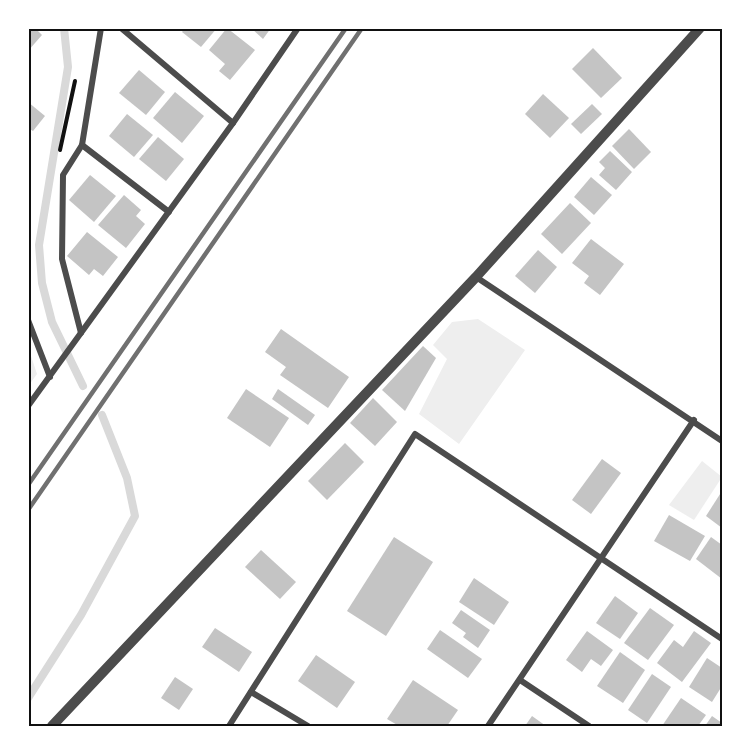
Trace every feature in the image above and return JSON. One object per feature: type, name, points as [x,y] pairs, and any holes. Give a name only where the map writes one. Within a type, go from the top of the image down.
[{"type":"street","points":[[81,333],[62,259],[63,175],[82,145],[101,28]]},
{"type":"street","points":[[121,28],[233,123]]},
{"type":"street","points":[[28,406],[233,123],[298,28]]},
{"type":"street","points":[[52,726],[476,277],[700,28]]},
{"type":"street","points":[[82,145],[169,212]]},
{"type":"street","points":[[476,277],[723,441]]},
{"type":"street","points":[[28,320],[50,377]]},
{"type":"street","points":[[488,726],[694,420]]},
{"type":"street","points":[[230,726],[415,434],[723,639]]},
{"type":"street","points":[[520,680],[589,726]]},
{"type":"street","points":[[252,692],[308,726]]},
{"type":"shaded area","points":[[478,319],[525,350],[459,444],[419,414],[447,359],[433,345],[452,322]]},
{"type":"shaded area","points":[[29,350],[37,374],[28,385]]},
{"type":"shaded area","points":[[702,461],[722,477],[694,520],[669,505]]},
{"type":"building","points":[[28,28],[35,28],[42,35],[28,51]]},
{"type":"building","points":[[185,28],[217,28],[201,47],[182,32]]},
{"type":"building","points":[[227,28],[255,50],[230,80],[219,71],[225,64],[209,50]]},
{"type":"building","points":[[251,28],[271,28],[263,39]]},
{"type":"building","points":[[593,48],[622,78],[601,98],[572,69]]},
{"type":"building","points":[[139,70],[165,92],[146,115],[119,93]]},
{"type":"building","points":[[175,92],[204,116],[182,143],[153,118]]},
{"type":"building","points":[[543,94],[569,118],[550,138],[525,114]]},
{"type":"building","points":[[28,102],[45,116],[33,131],[28,128]]},
{"type":"building","points":[[592,104],[602,114],[581,134],[571,124]]},
{"type":"building","points":[[127,114],[153,135],[134,157],[109,136]]},
{"type":"building","points":[[629,129],[651,152],[634,169],[612,146]]},
{"type":"building","points":[[158,137],[184,159],[166,181],[139,159]]},
{"type":"building","points":[[610,151],[632,172],[616,190],[599,175],[605,168],[599,162]]},
{"type":"building","points":[[90,175],[116,196],[94,222],[69,200]]},
{"type":"building","points":[[591,177],[612,195],[594,215],[574,197]]},
{"type":"building","points":[[124,195],[141,210],[136,216],[145,224],[126,248],[98,225]]},
{"type":"building","points":[[570,203],[591,223],[562,254],[541,234]]},
{"type":"building","points":[[87,232],[118,257],[103,276],[94,269],[89,275],[67,256]]},
{"type":"building","points":[[591,239],[624,264],[600,295],[584,283],[589,276],[572,263]]},
{"type":"building","points":[[538,250],[557,267],[535,293],[515,276]]},
{"type":"building","points":[[281,329],[349,377],[328,408],[280,375],[286,367],[265,352]]},
{"type":"building","points":[[423,346],[436,358],[405,411],[382,390]]},
{"type":"building","points":[[246,389],[289,418],[270,447],[227,418]]},
{"type":"building","points":[[278,389],[315,415],[308,425],[272,399]]},
{"type":"building","points":[[373,398],[397,422],[375,446],[350,423]]},
{"type":"building","points":[[345,443],[364,462],[327,500],[308,481]]},
{"type":"building","points":[[602,459],[621,473],[591,514],[572,500]]},
{"type":"building","points":[[722,491],[722,528],[706,516]]},
{"type":"building","points":[[669,515],[705,536],[690,561],[654,541]]},
{"type":"building","points":[[394,537],[433,562],[386,636],[347,611]]},
{"type":"building","points":[[711,537],[722,545],[722,579],[696,559]]},
{"type":"building","points":[[261,550],[296,582],[280,599],[245,567]]},
{"type":"building","points":[[474,578],[509,602],[494,625],[459,602]]},
{"type":"building","points":[[615,596],[638,613],[620,639],[596,623]]},
{"type":"building","points":[[650,608],[674,625],[648,660],[624,643]]},
{"type":"building","points":[[461,610],[490,630],[478,648],[463,637],[466,633],[452,623]]},
{"type":"building","points":[[215,628],[252,652],[239,672],[202,647]]},
{"type":"building","points":[[440,630],[482,659],[468,678],[427,649]]},
{"type":"building","points":[[587,631],[613,650],[601,666],[591,659],[582,672],[566,660]]},
{"type":"building","points":[[694,631],[711,643],[682,682],[657,663],[674,640],[683,647]]},
{"type":"building","points":[[620,652],[645,670],[623,703],[597,686]]},
{"type":"building","points":[[316,655],[355,682],[337,708],[298,681]]},
{"type":"building","points":[[707,658],[722,668],[722,686],[712,702],[689,687]]},
{"type":"building","points":[[652,674],[671,687],[647,723],[628,710]]},
{"type":"building","points":[[175,677],[193,689],[179,710],[161,698]]},
{"type":"building","points":[[413,680],[458,710],[447,726],[399,726],[387,719]]},
{"type":"building","points":[[681,698],[706,715],[698,726],[662,726]]},
{"type":"building","points":[[532,716],[546,726],[525,726]]},
{"type":"building","points":[[712,716],[722,723],[722,726],[705,726]]},
{"type":"waterway","points":[[64,28],[68,67],[39,245],[42,283],[52,322],[83,386]]},
{"type":"waterway","points":[[28,698],[81,615],[135,516],[127,478],[102,415]]},
{"type":"railway","points":[[28,485],[346,28]]},
{"type":"railway","points":[[28,510],[362,28]]}]
